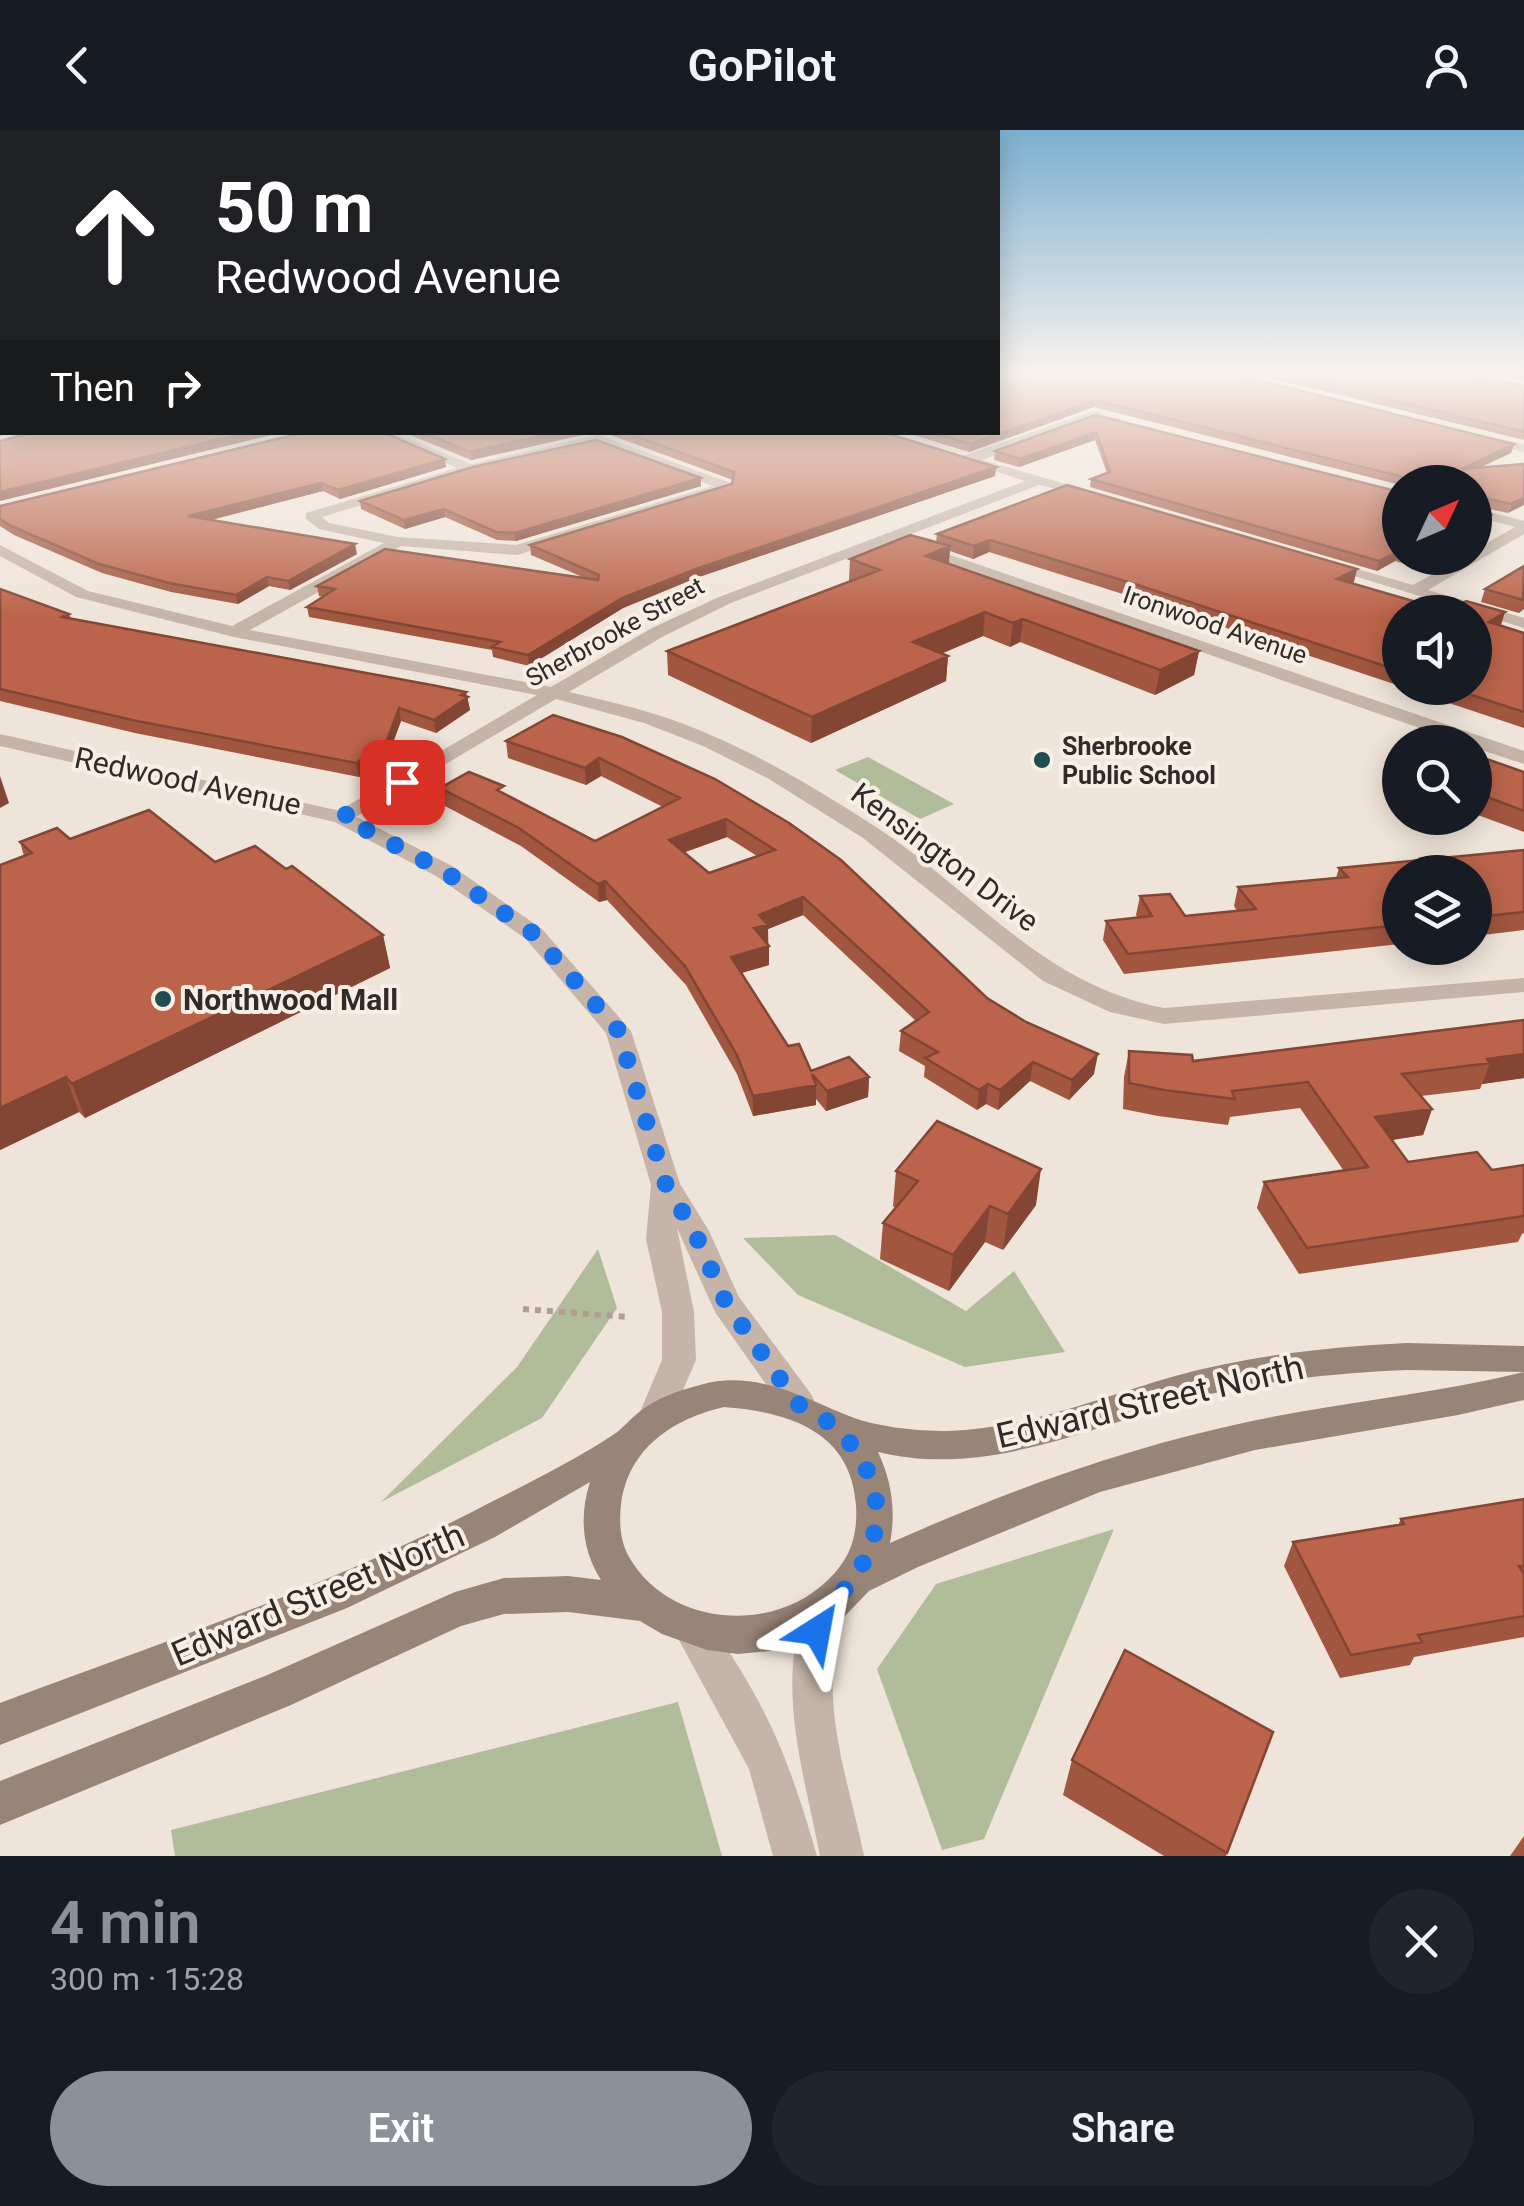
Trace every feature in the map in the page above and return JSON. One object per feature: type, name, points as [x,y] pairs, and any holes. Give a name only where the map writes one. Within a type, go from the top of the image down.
[{"type":"main road","name":"Edward Street North","points":[[837,1427],[911,1444],[971,1444],[1213,1380],[1288,1366],[1426,1355],[1524,1359]]},
{"type":"main road","name":"Edward Street North","points":[[856,1578],[996,1512],[1137,1464],[1254,1435],[1524,1386]]},
{"type":"main road","points":[[724,1394],[762,1394],[798,1404],[837,1427],[863,1459],[876,1497],[874,1539],[856,1578],[823,1611],[784,1630],[739,1637],[694,1631],[642,1603],[618,1574],[604,1542],[600,1507],[609,1474],[626,1444],[654,1419],[687,1402],[724,1394]]},
{"type":"main road","name":"Edward Street North","points":[[0,1724],[333,1595],[482,1525],[626,1444]]},
{"type":"main road","points":[[0,1803],[277,1692],[455,1610],[504,1596],[552,1594],[642,1603]]},
{"type":"street","points":[[439,456],[470,468]]},
{"type":"street","points":[[525,456],[311,516],[324,526],[398,541],[517,550],[726,486],[643,456]]},
{"type":"street","points":[[955,456],[1114,502]]},
{"type":"street","points":[[970,460],[982,456]]},
{"type":"street","name":"Sherbrooke Street","points":[[342,817],[658,632],[725,600],[1039,480]]},
{"type":"street","points":[[1492,517],[1524,526]]},
{"type":"street","points":[[1492,546],[1524,526]]},
{"type":"street","name":"Ironwood Avenue","points":[[889,539],[1524,758]]},
{"type":"street","points":[[234,632],[398,541]]},
{"type":"street","name":"Kensington Drive","points":[[0,550],[82,594],[234,632],[553,693],[651,719],[710,742],[776,775],[872,833],[1052,976],[1119,1007],[1164,1016],[1524,984]]},
{"type":"street","points":[[1302,558],[1524,623]]},
{"type":"street","points":[[1414,591],[1442,575]]},
{"type":"street","name":"Redwood Avenue","points":[[0,740],[342,817],[444,871],[534,934],[618,1030],[666,1185],[694,1231],[726,1303],[798,1404]]},
{"type":"street","name":"Redwood Avenue","points":[[654,1419],[679,1360],[678,1312],[660,1240],[666,1185]]},
{"type":"street","points":[[823,1611],[811,1650],[812,1686],[818,1752],[842,1856]]},
{"type":"street","points":[[694,1631],[742,1707],[769,1764],[795,1856]]},
{"type":"path","points":[[524,1309],[630,1317]]},
{"type":"green space","points":[[868,757],[954,804],[920,819],[835,770]]},
{"type":"green space","points":[[835,1235],[966,1311],[1014,1271],[1065,1352],[965,1367],[798,1295],[743,1238]]},
{"type":"green space","points":[[598,1249],[617,1308],[542,1418],[381,1502],[517,1367]]},
{"type":"green space","points":[[1114,1529],[984,1839],[942,1850],[877,1669],[936,1584]]},
{"type":"green space","points":[[678,1702],[722,1856],[175,1856],[171,1830]]},
{"type":"building","points":[[0,456],[151,456],[0,492]]},
{"type":"building","points":[[209,456],[437,456],[445,459],[338,490],[321,483],[188,516],[355,544],[288,581],[267,577],[236,595],[169,583],[99,564],[11,526],[0,519],[0,506]]},
{"type":"building","points":[[525,456],[639,456],[701,478],[515,533],[496,532],[444,509],[404,520],[360,501]]},
{"type":"building","points":[[689,456],[959,456],[996,467],[622,598],[528,655],[492,647],[500,642],[307,607],[335,589],[317,586],[385,549],[598,580],[599,575],[530,545],[732,484],[734,472]]},
{"type":"building","points":[[1104,456],[1256,456],[1382,487],[1382,560],[1379,561],[1091,479],[1110,472]]},
{"type":"building","points":[[1317,456],[1490,456],[1470,465],[1382,465],[1382,472]]},
{"type":"building","points":[[1524,464],[1524,498],[1511,504],[1492,500],[1492,467]]},
{"type":"building","points":[[1067,485],[1357,569],[1337,579],[1392,595],[1382,595],[1382,665],[990,540],[974,546],[937,534]]},
{"type":"building","points":[[910,535],[950,546],[926,556],[1199,651],[1160,670],[1023,619],[1013,623],[985,612],[913,642],[948,656],[812,717],[667,651],[880,570],[850,559]]},
{"type":"building","points":[[1524,566],[1523,600],[1485,589]]},
{"type":"building","points":[[0,589],[69,614],[62,617],[437,686],[466,692],[461,695],[468,697],[434,720],[399,708],[386,743],[356,763],[132,720],[0,689]]},
{"type":"building","points":[[1492,608],[1505,612],[1492,620]]},
{"type":"building","points":[[1492,623],[1524,633],[1524,712],[1492,702]]},
{"type":"building","points":[[553,715],[622,737],[715,779],[789,823],[841,860],[987,998],[1026,1022],[1098,1054],[1072,1080],[1033,1062],[1000,1090],[988,1084],[979,1090],[925,1058],[938,1052],[901,1031],[929,1012],[803,897],[759,915],[768,925],[754,928],[769,946],[731,957],[788,1046],[799,1044],[811,1071],[849,1057],[869,1077],[827,1091],[812,1074],[816,1085],[753,1096],[737,1055],[685,966],[605,881],[598,884],[519,828],[440,788],[469,772],[504,786],[497,790],[595,841],[680,798],[599,758],[585,768],[506,741]],"holes":[[[726,819],[775,850],[709,873],[669,840]]]},
{"type":"building","points":[[1492,761],[1524,772],[1524,811],[1492,799]]},
{"type":"building","name":"Northwood Mall","points":[[149,810],[215,862],[255,846],[286,869],[292,866],[383,935],[72,1084],[66,1077],[0,1108],[0,865],[32,853],[20,842],[57,828],[70,839]]},
{"type":"building","points":[[1524,850],[1524,912],[1492,915],[1492,855],[1473,855]]},
{"type":"building","points":[[1382,864],[1382,927],[1128,954],[1106,921],[1152,916],[1140,896],[1170,894],[1185,916],[1256,909],[1238,887],[1348,877],[1339,868]]},
{"type":"building","points":[[1524,1020],[1524,1054],[1487,1059],[1490,1063],[1402,1074],[1432,1109],[1375,1117],[1408,1162],[1477,1152],[1492,1170],[1524,1165],[1524,1216],[1307,1248],[1264,1182],[1368,1167],[1308,1082],[1232,1091],[1235,1099],[1129,1083],[1129,1051],[1192,1055],[1193,1061]]},
{"type":"building","points":[[937,1121],[1041,1169],[1008,1214],[990,1206],[953,1255],[883,1223],[918,1181],[896,1171]]},
{"type":"building","points":[[1524,1499],[1524,1566],[1519,1566],[1524,1574],[1524,1616],[1418,1635],[1422,1642],[1351,1655],[1293,1542],[1404,1524],[1401,1519]]},
{"type":"building","points":[[1125,1650],[1273,1732],[1227,1853],[1072,1760]]},
{"type":"place","name":"Sherbrooke Public School","points":[[1042,760]]},
{"type":"place","name":"Northwood Mall","points":[[163,999]]},
{"type":"route","points":[[402,782],[342,817],[444,871],[534,934],[618,1030],[666,1185],[694,1231],[726,1303],[798,1404],[837,1427],[863,1459],[876,1497],[874,1539],[856,1578],[823,1611],[817,1631]]}]
